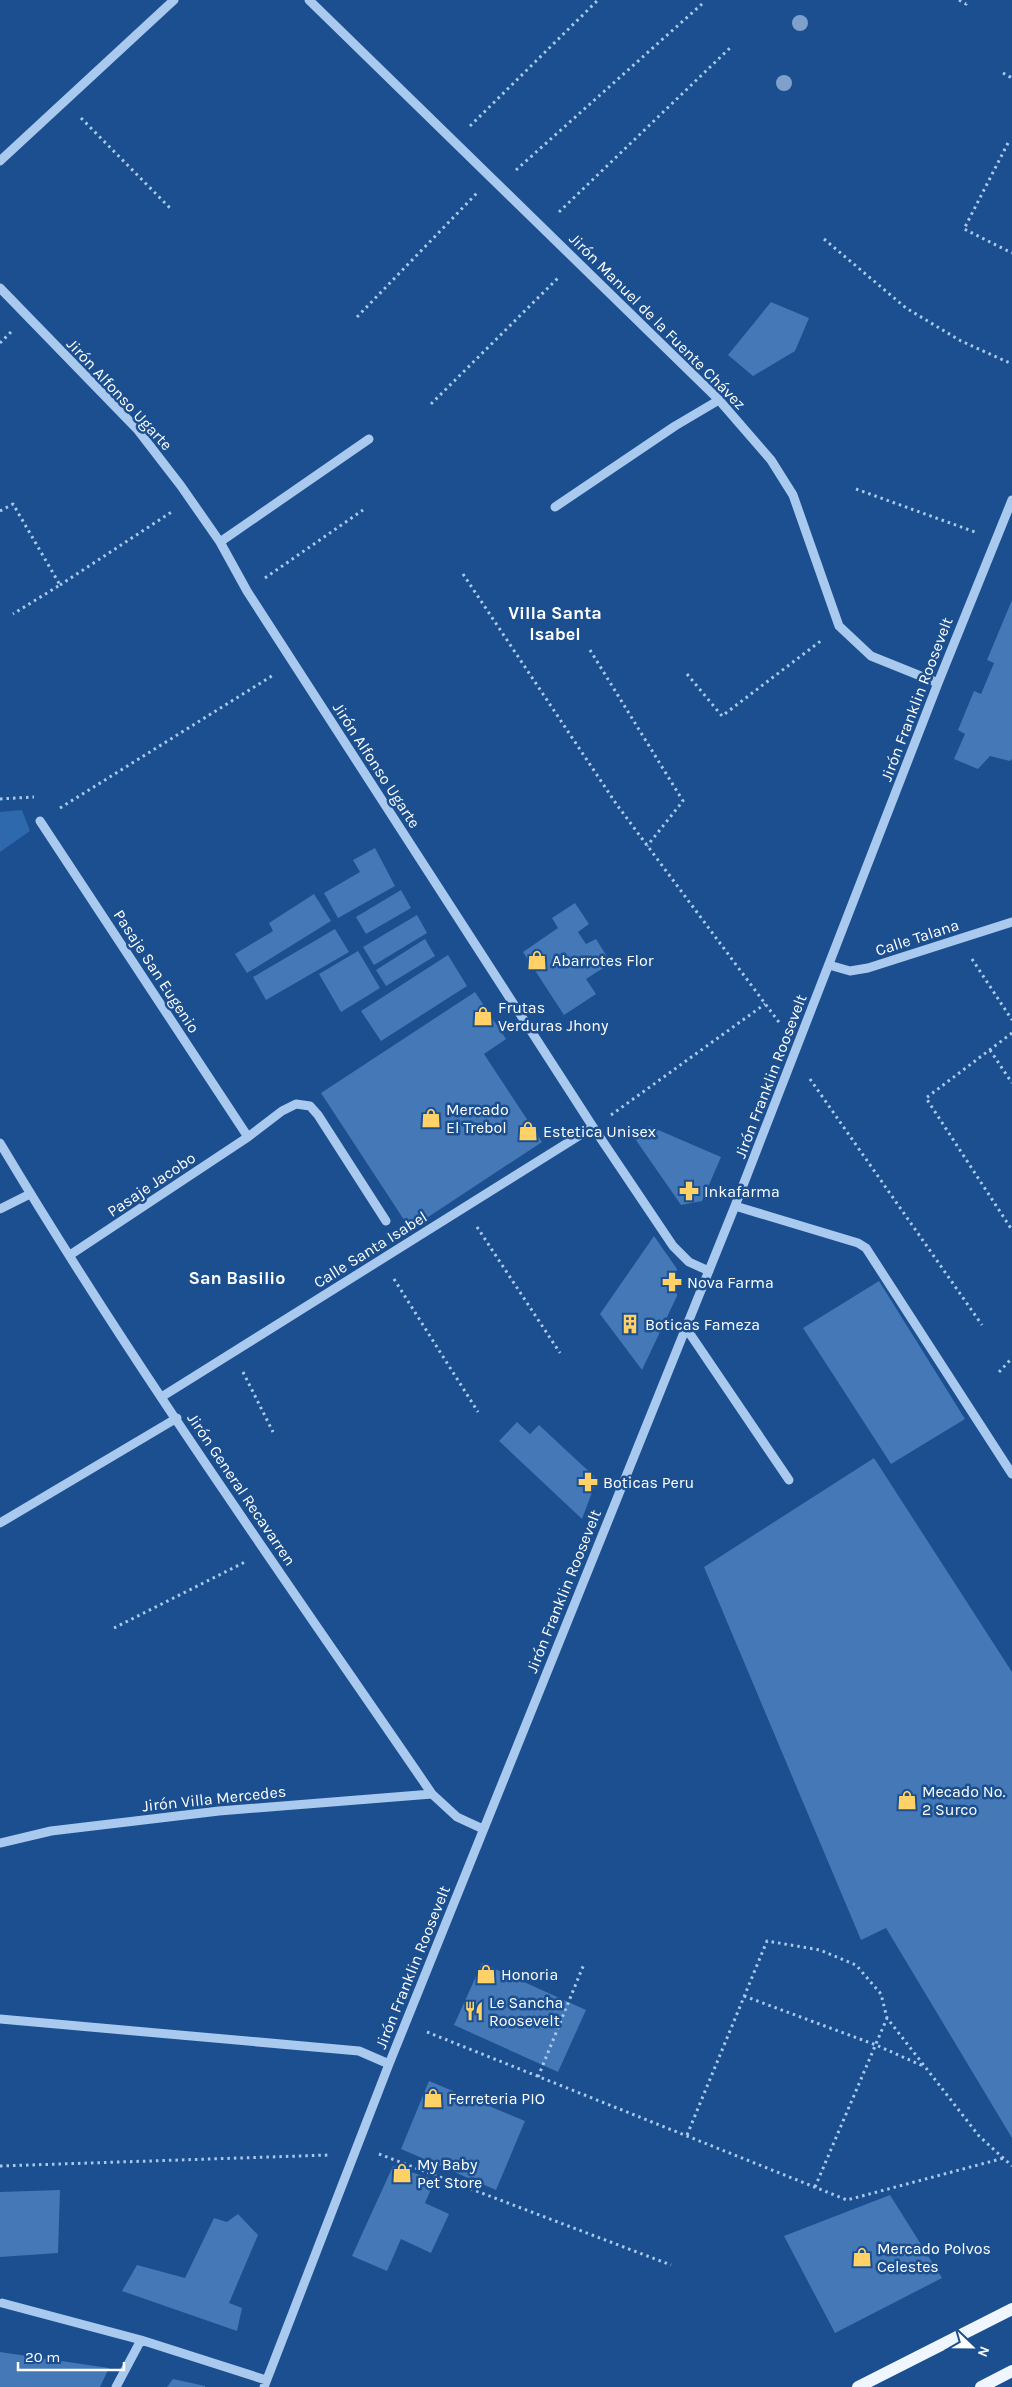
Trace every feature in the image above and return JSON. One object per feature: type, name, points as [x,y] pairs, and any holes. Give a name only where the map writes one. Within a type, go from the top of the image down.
[{"type":"main road","points":[[858,2387],[1012,2309]]},
{"type":"main road","points":[[981,2387],[1012,2371]]},
{"type":"street","points":[[0,161],[174,0]]},
{"type":"street","name":"Jirón Manuel de la Fuente Chávez","points":[[309,0],[719,400],[771,460],[793,495],[839,626],[871,656],[938,683]]},
{"type":"street","name":"Jirón Alfonso Ugarte","points":[[0,288],[137,429],[190,500],[220,542],[247,591],[593,1127],[673,1246],[689,1262],[709,1271]]},
{"type":"street","points":[[555,507],[674,426],[719,400]]},
{"type":"street","points":[[220,542],[369,439]]},
{"type":"street","name":"Jirón Franklin Roosevelt","points":[[265,2383],[389,2064],[735,1206],[938,683],[1012,500]]},
{"type":"street","name":"Pasaje San Eugenio","points":[[40,821],[248,1137]]},
{"type":"street","name":"Calle Talana","points":[[830,964],[850,971],[868,968],[1012,922]]},
{"type":"street","name":"Pasaje Jacobo","points":[[70,1255],[248,1137],[282,1111],[296,1104],[310,1106],[318,1115],[386,1221]]},
{"type":"street","name":"Calle Santa Isabel","points":[[163,1396],[593,1127]]},
{"type":"street","name":"Jirón General Recavarren","points":[[0,1143],[30,1194],[176,1418],[432,1794],[457,1817],[483,1829]]},
{"type":"street","points":[[0,1209],[30,1194]]},
{"type":"street","points":[[735,1206],[858,1243],[866,1248],[1012,1474]]},
{"type":"street","points":[[686,1328],[789,1480]]},
{"type":"street","points":[[0,1523],[176,1418]]},
{"type":"street","name":"Jirón Villa Mercedes","points":[[0,1843],[51,1831],[219,1811],[432,1794]]},
{"type":"street","points":[[0,2019],[359,2051],[389,2064]]},
{"type":"street","points":[[2,2303],[141,2340],[265,2383]]},
{"type":"street","points":[[116,2387],[141,2340]]},
{"type":"path","points":[[454,142],[598,0]]},
{"type":"path","points":[[959,0],[966,4],[969,0]]},
{"type":"path","points":[[498,185],[702,4]]},
{"type":"path","points":[[542,228],[732,46]]},
{"type":"path","points":[[1003,73],[1012,78]]},
{"type":"path","points":[[65,101],[171,210]]},
{"type":"path","points":[[1008,143],[964,230],[1012,253]]},
{"type":"path","points":[[357,317],[491,178]]},
{"type":"path","points":[[824,239],[906,308],[961,341],[1012,364]]},
{"type":"path","points":[[431,404],[575,261]]},
{"type":"path","points":[[856,489],[996,540]]},
{"type":"path","points":[[13,614],[190,500]]},
{"type":"path","points":[[0,511],[13,504],[60,585]]},
{"type":"path","points":[[247,591],[363,510]]},
{"type":"path","points":[[463,574],[596,775],[765,1004],[982,1325]]},
{"type":"path","points":[[687,674],[722,716],[839,626]]},
{"type":"path","points":[[590,650],[683,801],[647,846]]},
{"type":"path","points":[[52,813],[293,663]]},
{"type":"path","points":[[959,939],[1012,1020]]},
{"type":"path","points":[[593,1127],[765,1004]]},
{"type":"path","points":[[1012,1034],[926,1098],[1012,1230]]},
{"type":"path","points":[[990,1050],[1012,1083]]},
{"type":"path","points":[[464,1208],[560,1353]]},
{"type":"path","points":[[382,1259],[478,1412]]},
{"type":"path","points":[[233,1353],[272,1432]]},
{"type":"path","points":[[999,1372],[1012,1358]]},
{"type":"path","points":[[114,1628],[267,1551]]},
{"type":"path","points":[[687,2135],[767,1941],[820,1950],[856,1965],[881,1994],[887,2018],[925,2067],[979,2136],[1012,2166]]},
{"type":"path","points":[[538,2077],[584,1964]]},
{"type":"path","points":[[744,1996],[876,2045],[925,2067]]},
{"type":"path","points":[[815,2187],[887,2018]]},
{"type":"path","points":[[405,2024],[848,2200],[1004,2158]]},
{"type":"path","points":[[358,2145],[671,2265]]},
{"type":"path","points":[[0,2166],[354,2154]]},
{"type":"shaded area","points":[[22,810],[30,831],[0,852],[0,812]]},
{"type":"building","points":[[771,302],[809,318],[795,351],[753,376],[728,355]]},
{"type":"building","points":[[1012,600],[1012,759],[1010,761],[990,756],[978,769],[954,759],[965,734],[958,730],[974,691],[981,694],[994,663],[987,660]]},
{"type":"building","points":[[375,848],[395,886],[338,918],[324,893],[360,872],[353,860]]},
{"type":"building","points":[[401,890],[411,908],[366,934],[356,917]]},
{"type":"building","points":[[314,894],[331,921],[247,973],[235,954],[273,931],[269,923]]},
{"type":"building","points":[[575,903],[589,924],[578,932],[586,944],[596,939],[611,963],[586,979],[596,994],[564,1015],[523,952],[558,928],[552,918]]},
{"type":"building","points":[[417,915],[427,933],[374,965],[363,947]]},
{"type":"building","points":[[335,929],[349,952],[266,1000],[253,977]]},
{"type":"building","points":[[425,939],[435,956],[386,986],[376,970]]},
{"type":"building","points":[[358,951],[380,988],[341,1012],[319,974]]},
{"type":"building","points":[[448,955],[467,986],[381,1041],[361,1011]]},
{"type":"building","name":"Mercado El Trebol","points":[[475,992],[506,1039],[484,1054],[542,1142],[410,1229],[321,1093]]},
{"type":"building","points":[[649,1126],[721,1157],[702,1201],[681,1205],[631,1133]]},
{"type":"building","points":[[654,1236],[677,1269],[677,1296],[642,1370],[600,1314]]},
{"type":"building","points":[[879,1281],[965,1419],[891,1464],[803,1328]]},
{"type":"building","points":[[517,1422],[530,1434],[539,1425],[597,1479],[582,1519],[499,1441]]},
{"type":"building","name":"Mecado No. 2 Surco","points":[[874,1458],[1012,1672],[1012,2138],[886,1928],[861,1940],[704,1567]]},
{"type":"building","points":[[482,1963],[586,2010],[558,2072],[454,2025]]},
{"type":"building","points":[[429,2081],[525,2121],[496,2190],[401,2149]]},
{"type":"building","points":[[393,2166],[435,2180],[425,2203],[449,2214],[431,2253],[401,2239],[387,2271],[352,2256]]},
{"type":"building","points":[[60,2190],[58,2253],[0,2257],[0,2192]]},
{"type":"building","name":"Mercado Polvos Celestes","points":[[890,2195],[942,2278],[835,2333],[784,2236]]},
{"type":"building","points":[[238,2214],[258,2235],[229,2303],[242,2308],[237,2331],[122,2291],[137,2265],[185,2278],[214,2218],[227,2222]]},
{"type":"building","points":[[0,2352],[109,2368],[100,2387],[0,2387]]},
{"type":"building","points":[[173,2379],[205,2386],[205,2387],[167,2387]]},
{"type":"place","name":"Abarrotes Flor","points":[[537,960]]},
{"type":"place","name":"Frutas Verduras Jhony","points":[[483,1016]]},
{"type":"place","name":"Mercado El Trebol","points":[[431,1118]]},
{"type":"place","name":"Estetica Unisex","points":[[528,1131]]},
{"type":"place","name":"Inkafarma","points":[[689,1191]]},
{"type":"place","name":"Nova Farma","points":[[672,1282]]},
{"type":"place","name":"Boticas Fameza","points":[[630,1324]]},
{"type":"place","name":"Boticas Peru","points":[[588,1482]]},
{"type":"place","name":"Mecado No. 2 Surco","points":[[907,1800]]},
{"type":"place","name":"Honoria","points":[[486,1974]]},
{"type":"place","name":"Le Sancha Roosevelt","points":[[474,2011]]},
{"type":"place","name":"Ferreteria PIO","points":[[433,2098]]},
{"type":"place","name":"My Baby Pet Store","points":[[402,2173]]},
{"type":"place","name":"Mercado Polvos Celestes","points":[[862,2257]]},
{"type":"district","name":"Villa Santa Isabel","points":[[555,623]]},
{"type":"district","name":"San Basilio","points":[[237,1278]]}]
